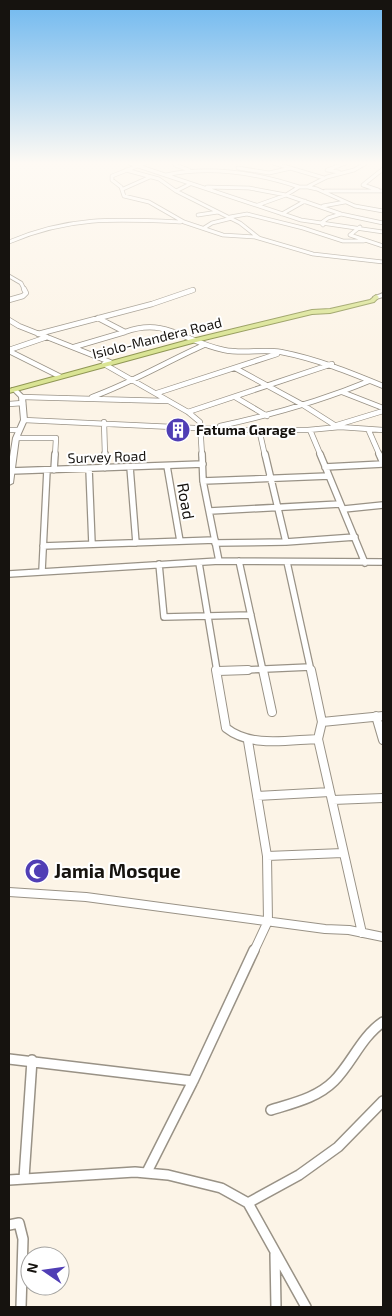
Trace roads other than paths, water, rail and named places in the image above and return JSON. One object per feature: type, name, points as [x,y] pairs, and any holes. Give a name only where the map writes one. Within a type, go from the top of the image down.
[{"type":"highway","name":"Isiolo-Mandera Road","points":[[10,390],[194,340],[312,312],[330,311],[372,301],[380,296]]},
{"type":"main road","points":[[9,483],[16,438],[24,420],[22,400],[10,390]]},
{"type":"street","points":[[9,241],[58,224]]},
{"type":"street","points":[[192,224],[237,238],[260,239],[313,254],[383,262]]},
{"type":"street","points":[[204,228],[210,224]]},
{"type":"street","points":[[244,224],[260,239]]},
{"type":"street","points":[[286,224],[343,241],[364,242],[383,246]]},
{"type":"street","points":[[323,225],[360,227],[383,232]]},
{"type":"street","points":[[303,228],[332,226]]},
{"type":"street","points":[[360,227],[350,234],[364,242]]},
{"type":"street","points":[[9,276],[20,283],[26,292],[22,296],[9,300]]},
{"type":"street","points":[[38,334],[152,304],[193,290]]},
{"type":"street","points":[[98,318],[125,332]]},
{"type":"street","points":[[9,320],[107,363],[188,412],[200,422],[204,481],[219,561]]},
{"type":"street","points":[[74,347],[141,326],[164,327],[204,345],[232,351],[280,352],[332,364],[383,386]]},
{"type":"street","points":[[9,351],[47,337]]},
{"type":"street","points":[[86,398],[116,388],[204,345]]},
{"type":"street","points":[[9,351],[59,376]]},
{"type":"street","points":[[157,393],[280,352]]},
{"type":"street","points":[[188,412],[332,364]]},
{"type":"street","points":[[235,368],[336,426],[381,431]]},
{"type":"street","points":[[210,428],[268,416],[342,392],[369,381]]},
{"type":"street","points":[[342,392],[383,410]]},
{"type":"street","points":[[235,397],[254,410],[268,416]]},
{"type":"street","points":[[9,404],[22,400],[86,398],[168,401]]},
{"type":"street","points":[[24,420],[104,422],[200,428],[310,430],[336,426],[383,410]]},
{"type":"street","points":[[104,422],[105,468]]},
{"type":"street","points":[[9,430],[19,430]]},
{"type":"street","points":[[259,430],[279,506],[286,542]]},
{"type":"street","points":[[310,430],[366,563]]},
{"type":"street","points":[[325,467],[383,464],[369,431]]},
{"type":"street","points":[[16,438],[56,438],[54,470]]},
{"type":"street","name":"Survey Road","points":[[11,472],[203,464]]},
{"type":"street","name":"Road","points":[[167,466],[180,541]]},
{"type":"street","points":[[130,467],[136,543]]},
{"type":"street","points":[[89,469],[92,544]]},
{"type":"street","points":[[42,571],[47,470]]},
{"type":"street","points":[[204,481],[328,476]]},
{"type":"street","points":[[210,511],[279,506],[342,507],[383,505]]},
{"type":"street","points":[[43,546],[180,541],[286,542],[355,538]]},
{"type":"street","points":[[9,574],[219,561],[383,562]]},
{"type":"street","points":[[239,561],[272,712]]},
{"type":"street","points":[[287,562],[322,722],[318,739],[362,932]]},
{"type":"street","points":[[199,563],[226,728],[232,734],[248,741],[318,739]]},
{"type":"street","points":[[159,564],[164,617],[251,615]]},
{"type":"street","points":[[218,671],[310,667]]},
{"type":"street","points":[[322,722],[379,716],[383,740]]},
{"type":"street","points":[[147,1172],[193,1081],[268,921],[267,856],[248,741]]},
{"type":"street","points":[[257,796],[383,798]]},
{"type":"street","points":[[267,856],[343,853]]},
{"type":"street","points":[[9,892],[86,897],[362,932],[383,937]]},
{"type":"street","points":[[271,1110],[314,1097],[333,1082],[367,1036],[377,1025],[383,1022]]},
{"type":"street","points":[[9,1059],[32,1060],[193,1081]]},
{"type":"street","points":[[24,1178],[32,1060]]},
{"type":"street","points":[[248,1203],[299,1175],[338,1147],[383,1101]]},
{"type":"street","points":[[9,1180],[147,1172],[168,1175],[221,1188],[248,1203],[306,1307]]},
{"type":"street","points":[[9,1225],[19,1223],[23,1239],[21,1307]]},
{"type":"street","points":[[274,1251],[276,1307]]},
{"type":"place","name":"Fatuma Garage","points":[[178,430]]},
{"type":"place","name":"Jamia Mosque","points":[[37,871]]}]
